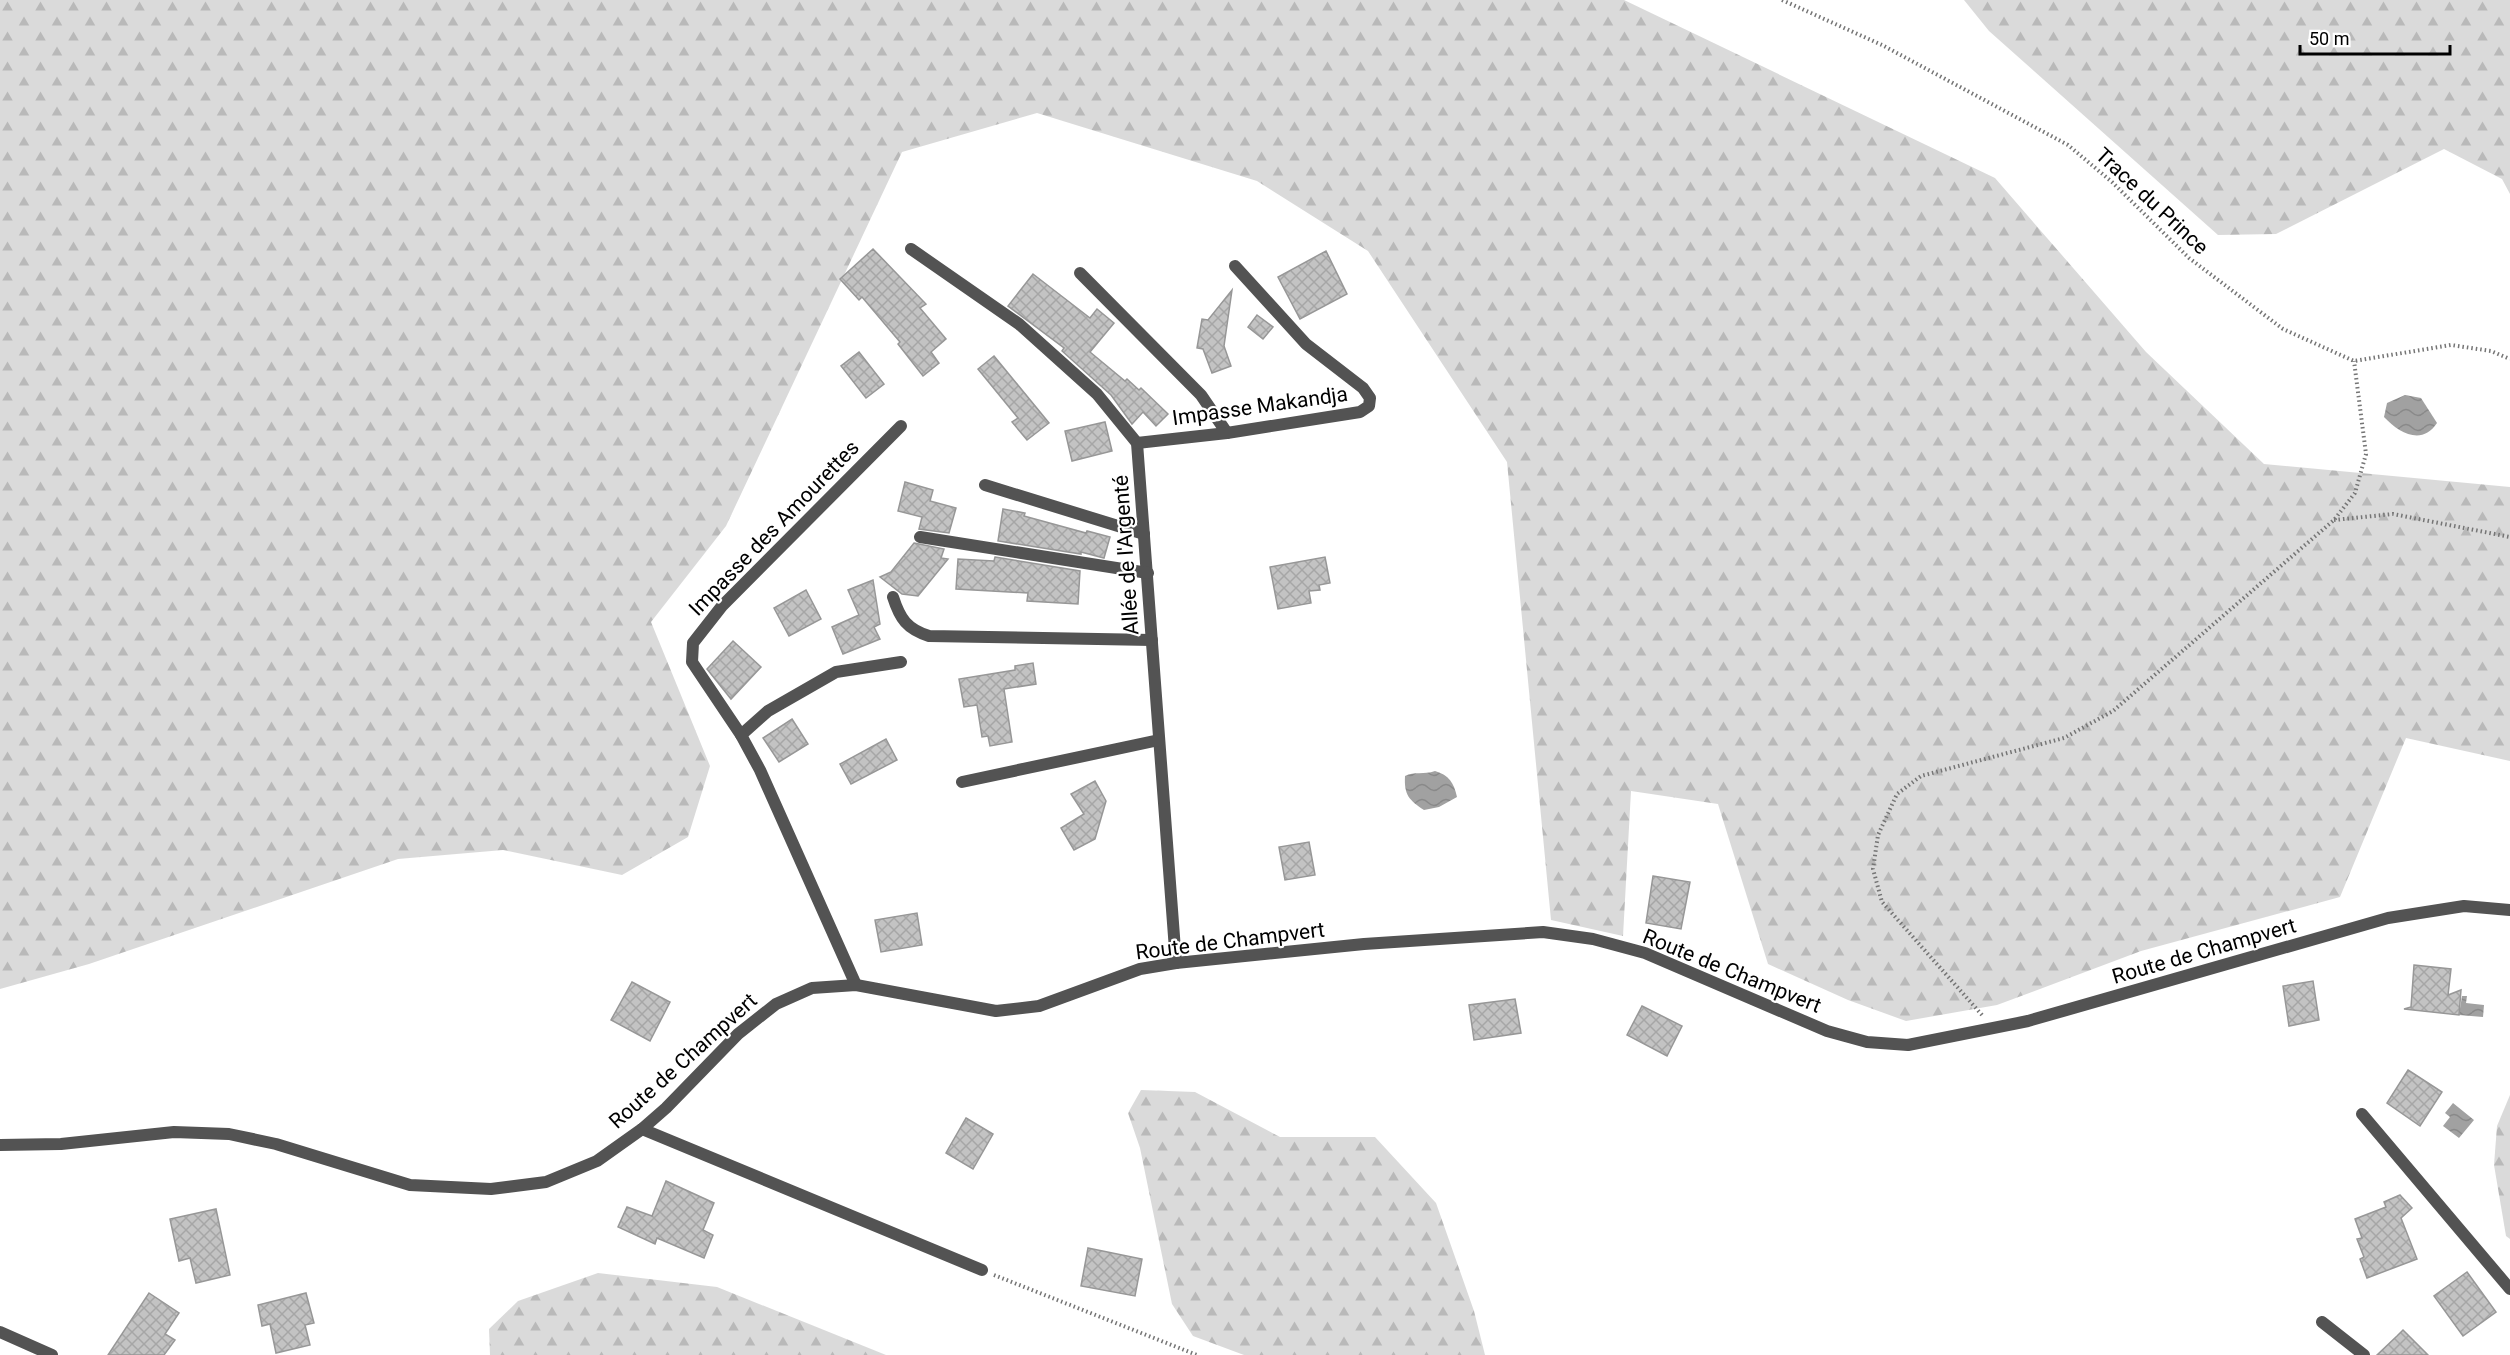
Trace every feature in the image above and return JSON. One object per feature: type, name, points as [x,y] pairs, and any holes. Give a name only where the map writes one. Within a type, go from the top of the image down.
[{"type":"street","points":[[911,249],[1019,324],[1097,394],[1137,443]]},
{"type":"street","name":"Impasse Makandja","points":[[1137,443],[1227,433],[1360,411],[1369,406],[1370,398],[1364,388],[1306,344],[1235,266]]},
{"type":"street","points":[[1080,273],[1201,395],[1227,433]]},
{"type":"street","name":"Impasse des Amourettes","points":[[856,986],[741,735],[692,662],[693,642],[722,606],[901,426]]},
{"type":"street","name":"Allée de l'Argenté","points":[[1137,443],[1176,963]]},
{"type":"street","points":[[985,485],[1144,534]]},
{"type":"street","points":[[920,537],[1148,573]]},
{"type":"street","points":[[893,597],[899,617],[912,631],[929,636],[1152,640]]},
{"type":"street","points":[[741,735],[768,711],[836,672],[901,662]]},
{"type":"street","points":[[962,782],[1158,740]]},
{"type":"street","name":"Route de Champvert","points":[[0,1145],[61,1144],[174,1132],[229,1134],[276,1144],[410,1185],[491,1189],[546,1182],[597,1161],[642,1129],[738,1034],[776,1004],[812,988],[856,986],[996,1011],[1039,1006],[1140,969],[1176,963],[1364,944],[1543,932],[1593,939],[1645,953],[1827,1031],[1867,1042],[1908,1045],[2028,1021],[2388,918],[2464,906],[2510,910]]},
{"type":"street","points":[[2362,1114],[2510,1289]]},
{"type":"street","points":[[642,1129],[982,1270]]},
{"type":"street","points":[[2322,1322],[2364,1355]]},
{"type":"street","points":[[0,1332],[52,1355]]},
{"type":"path","name":"Trace du Prince","points":[[1782,0],[1882,45],[2068,145],[2112,182],[2189,258],[2283,329],[2354,361]]},
{"type":"path","points":[[1994,1028],[1882,902],[1873,869],[1878,835],[1897,794],[1922,776],[2064,738],[2113,711],[2334,520],[2355,493],[2366,454],[2354,361],[2451,345],[2491,351],[2510,359]]},
{"type":"path","points":[[2334,520],[2393,514],[2510,537]]},
{"type":"path","points":[[982,1270],[1197,1355]]},
{"type":"green space","points":[[0,0],[1624,0],[1995,178],[2146,352],[2264,464],[2510,487],[2510,761],[2406,738],[2340,897],[2141,951],[1997,1005],[1906,1021],[1848,1000],[1768,964],[1718,804],[1631,791],[1623,936],[1551,920],[1507,462],[1368,251],[1257,181],[1037,113],[902,152],[726,526],[651,622],[710,766],[688,837],[622,875],[503,850],[398,859],[89,964],[0,989]]},
{"type":"green space","points":[[1964,0],[2510,0],[2510,194],[2502,179],[2444,149],[2276,234],[2218,235],[1989,31]]},
{"type":"green space","points":[[1141,1090],[1195,1092],[1280,1137],[1375,1137],[1436,1203],[1474,1311],[1485,1355],[1244,1355],[1193,1336],[1172,1304],[1140,1148],[1128,1113]]},
{"type":"green space","points":[[2510,1095],[2510,1239],[2506,1236],[2494,1165],[2497,1126]]},
{"type":"green space","points":[[598,1273],[717,1287],[886,1355],[490,1355],[489,1329],[518,1301]]},
{"type":"water","points":[[2405,395],[2421,398],[2437,423],[2431,430],[2424,434],[2411,435],[2396,428],[2384,417],[2387,403]]},
{"type":"water","points":[[1435,771],[1450,780],[1457,797],[1439,807],[1424,810],[1409,796],[1405,788],[1405,776]]},
{"type":"water","points":[[2462,996],[2467,996],[2466,1003],[2484,1005],[2483,1017],[2459,1015]]},
{"type":"water","points":[[2453,1103],[2474,1120],[2459,1138],[2443,1126],[2450,1117],[2445,1113]]},
{"type":"building","points":[[873,249],[926,304],[920,308],[946,339],[931,352],[939,363],[923,376],[898,344],[900,342],[862,297],[859,300],[840,279]]},
{"type":"building","points":[[1326,251],[1347,294],[1300,319],[1278,277]]},
{"type":"building","points":[[1033,274],[1090,318],[1097,309],[1114,323],[1090,352],[1125,381],[1127,379],[1139,390],[1141,388],[1168,414],[1156,426],[1143,412],[1132,424],[1111,395],[1062,351],[1064,348],[1008,306]]},
{"type":"building","points":[[1232,290],[1224,346],[1231,366],[1212,373],[1203,349],[1197,348],[1202,319],[1208,320]]},
{"type":"building","points":[[1257,315],[1273,327],[1263,339],[1248,327]]},
{"type":"building","points":[[859,352],[884,384],[866,398],[841,366]]},
{"type":"building","points":[[994,356],[1049,423],[1027,440],[1012,422],[1018,418],[978,369]]},
{"type":"building","points":[[1105,422],[1112,451],[1072,461],[1065,431]]},
{"type":"building","points":[[905,482],[933,490],[930,501],[956,508],[949,533],[919,529],[922,517],[898,511]]},
{"type":"building","points":[[1003,509],[1025,513],[1024,516],[1086,533],[1087,531],[1110,537],[1104,558],[1081,552],[1081,554],[998,541]]},
{"type":"building","points":[[914,543],[944,549],[941,558],[948,559],[918,596],[902,594],[880,577],[891,572]]},
{"type":"building","points":[[995,557],[1080,571],[1078,604],[1027,601],[1028,593],[956,589],[958,559],[994,561]]},
{"type":"building","points":[[1325,557],[1330,583],[1319,585],[1320,590],[1309,591],[1311,603],[1278,609],[1270,567]]},
{"type":"building","points":[[873,580],[880,624],[874,627],[880,639],[843,654],[832,627],[859,615],[848,590]]},
{"type":"building","points":[[806,590],[821,619],[789,636],[774,608]]},
{"type":"building","points":[[733,641],[761,667],[731,699],[707,669]]},
{"type":"building","points":[[1033,663],[1036,684],[1004,689],[1012,742],[990,746],[988,736],[982,737],[977,705],[964,707],[959,679],[1015,670],[1015,666]]},
{"type":"building","points":[[792,719],[808,744],[779,762],[763,738]]},
{"type":"building","points":[[886,739],[897,760],[851,784],[840,764]]},
{"type":"building","points":[[1095,781],[1106,801],[1095,839],[1074,850],[1061,828],[1084,814],[1071,794]]},
{"type":"building","points":[[1309,842],[1315,875],[1285,880],[1279,847]]},
{"type":"building","points":[[1653,876],[1690,882],[1681,929],[1646,923]]},
{"type":"building","points":[[917,913],[922,945],[881,952],[875,920]]},
{"type":"building","points":[[2414,965],[2451,969],[2448,995],[2461,990],[2459,1015],[2404,1009],[2411,1007]]},
{"type":"building","points":[[2313,981],[2319,1020],[2289,1026],[2283,986]]},
{"type":"building","points":[[632,982],[670,1002],[650,1041],[611,1020]]},
{"type":"building","points":[[1515,999],[1521,1033],[1474,1040],[1469,1005]]},
{"type":"building","points":[[1642,1006],[1682,1026],[1667,1056],[1627,1035]]},
{"type":"building","points":[[2408,1070],[2442,1092],[2420,1126],[2387,1103]]},
{"type":"building","points":[[966,1118],[993,1134],[973,1169],[946,1153]]},
{"type":"building","points":[[666,1181],[714,1203],[703,1230],[713,1235],[704,1258],[657,1238],[655,1244],[618,1227],[627,1207],[652,1216]]},
{"type":"building","points":[[2400,1195],[2412,1208],[2401,1218],[2417,1259],[2367,1278],[2360,1259],[2364,1257],[2357,1239],[2362,1238],[2355,1219],[2386,1207],[2384,1202]]},
{"type":"building","points":[[216,1209],[230,1275],[196,1283],[190,1258],[179,1261],[170,1219]]},
{"type":"building","points":[[1088,1248],[1142,1259],[1135,1296],[1081,1286]]},
{"type":"building","points":[[2467,1272],[2496,1312],[2463,1336],[2434,1296]]},
{"type":"building","points":[[149,1293],[179,1313],[165,1334],[175,1340],[164,1355],[108,1355]]},
{"type":"building","points":[[306,1293],[314,1323],[305,1325],[310,1345],[276,1353],[270,1324],[262,1326],[258,1305]]},
{"type":"building","points":[[2403,1330],[2428,1355],[2377,1355],[2397,1336]]}]
